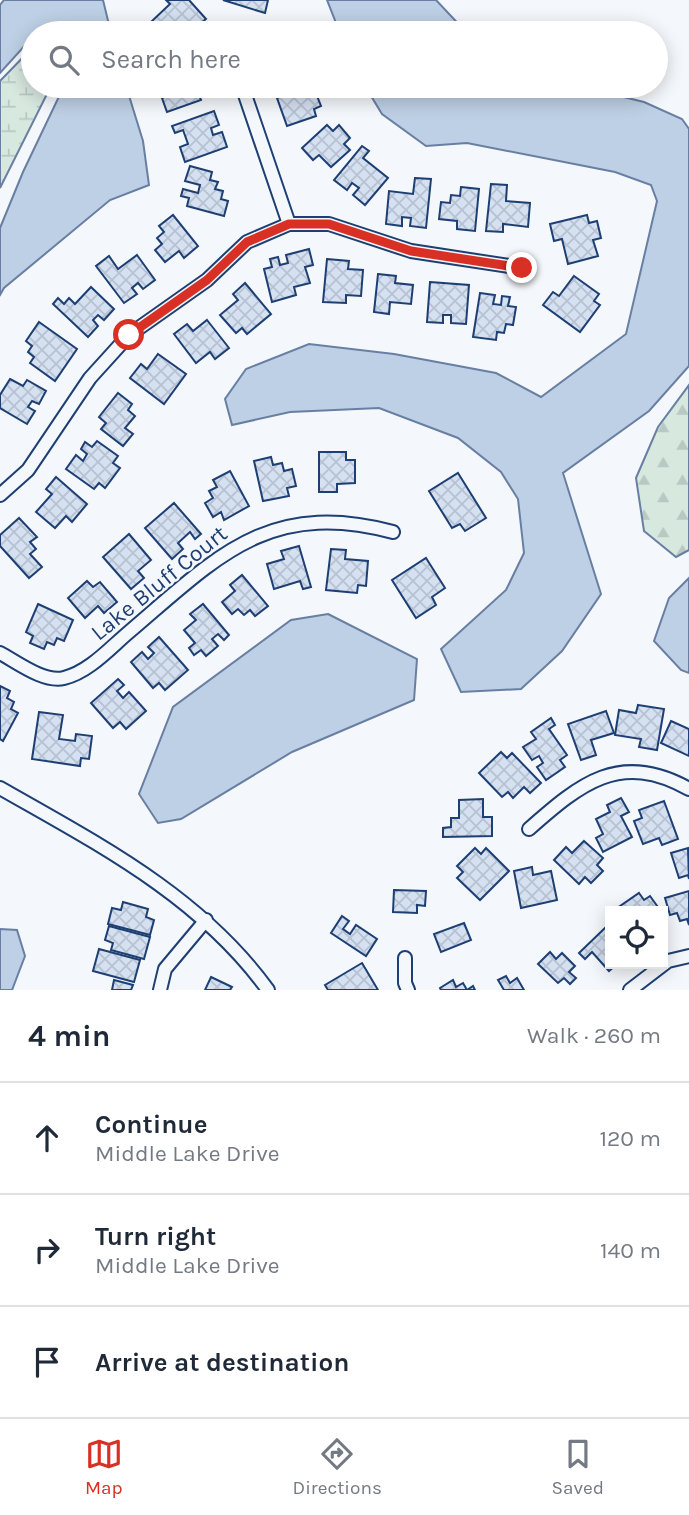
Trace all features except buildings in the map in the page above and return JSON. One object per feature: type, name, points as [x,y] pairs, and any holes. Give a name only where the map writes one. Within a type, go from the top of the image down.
[{"type":"street","points":[[246,98],[289,224]]},
{"type":"street","points":[[0,495],[28,470],[90,378],[129,335],[207,280],[247,242],[289,224],[329,224],[411,251],[522,268]]},
{"type":"street","name":"Lake Bluff Court","points":[[0,653],[39,674],[62,679],[92,663],[215,559],[252,537],[324,520],[359,523],[393,531]]},
{"type":"street","points":[[529,830],[572,791],[605,775],[625,772],[655,774],[689,789]]},
{"type":"street","points":[[0,788],[131,862],[206,919],[268,990]]},
{"type":"street","points":[[160,990],[165,968],[206,919]]},
{"type":"street","points":[[630,990],[668,961],[689,956]]},
{"type":"street","points":[[405,958],[405,983],[408,990]]},
{"type":"green space","points":[[21,59],[21,98],[45,98],[0,188],[0,81]]},
{"type":"green space","points":[[689,385],[689,550],[676,557],[644,531],[636,478],[658,427]]},
{"type":"water","points":[[4,0],[103,0],[108,21],[21,21],[21,50],[0,73],[0,5]]},
{"type":"water","points":[[327,0],[436,0],[456,21],[335,21]]},
{"type":"water","points":[[58,98],[130,98],[143,141],[149,185],[110,200],[4,288],[0,295],[0,228]]},
{"type":"water","points":[[372,98],[628,98],[644,102],[682,119],[689,129],[689,366],[649,411],[563,473],[601,594],[562,651],[521,689],[461,692],[441,649],[506,590],[524,553],[518,499],[501,472],[458,438],[379,408],[290,412],[232,425],[225,399],[246,369],[309,344],[394,354],[496,373],[541,397],[626,334],[657,201],[651,185],[615,172],[467,143],[426,146],[382,114]]},
{"type":"water","points":[[689,578],[689,673],[681,670],[654,641],[669,598]]},
{"type":"water","points":[[328,614],[417,659],[414,700],[292,752],[181,819],[158,823],[139,794],[173,707],[291,620]]},
{"type":"water","points":[[0,929],[17,930],[25,956],[12,990],[0,990]]},
{"type":"route","points":[[129,335],[207,280],[247,242],[289,224],[329,224],[411,251],[522,268]]}]
